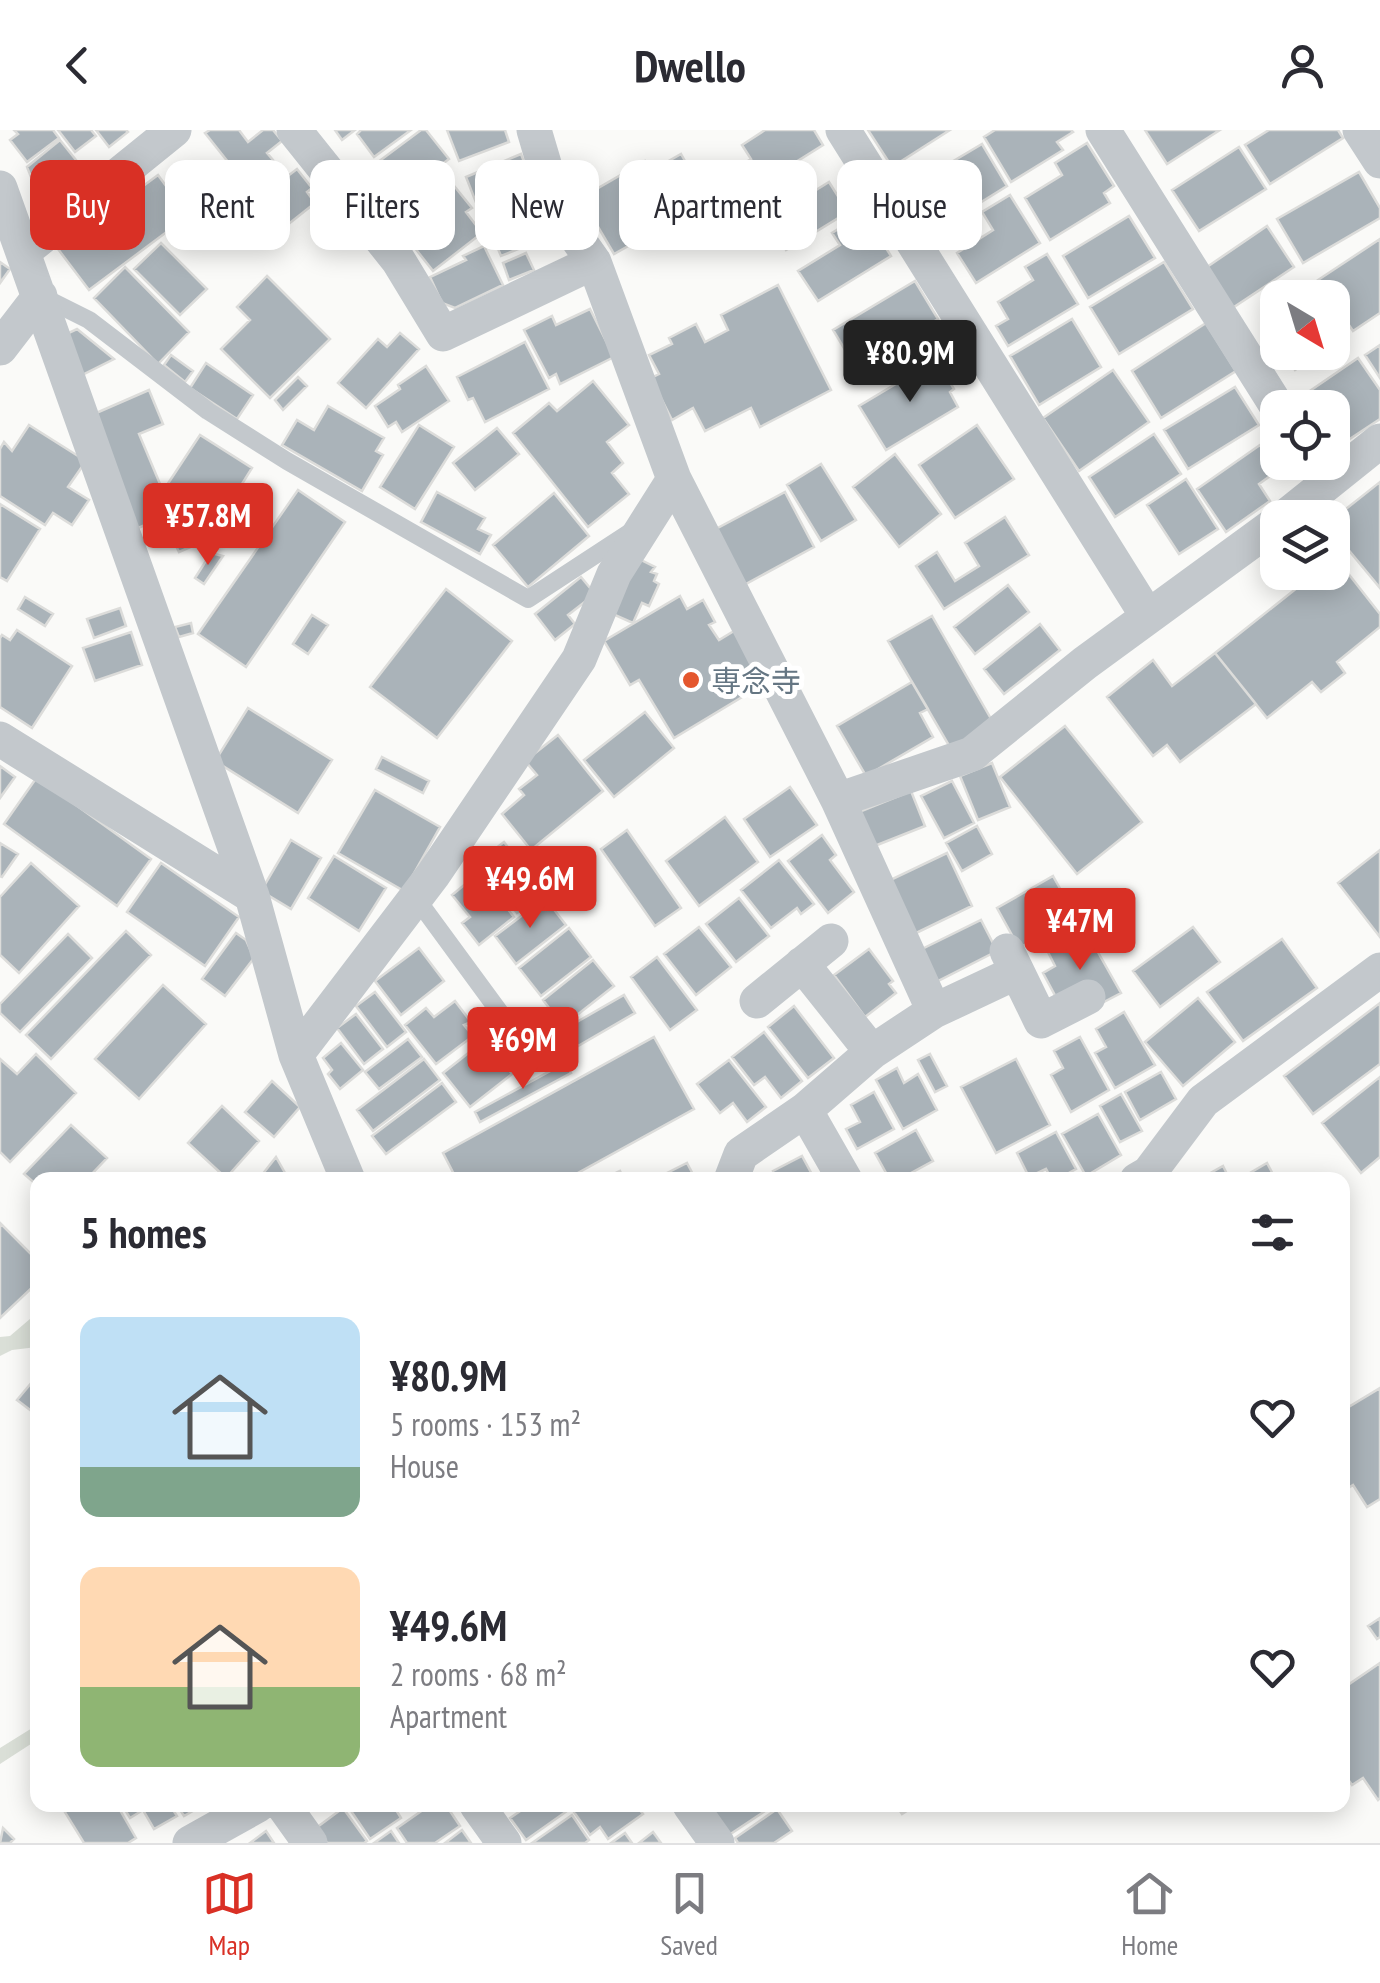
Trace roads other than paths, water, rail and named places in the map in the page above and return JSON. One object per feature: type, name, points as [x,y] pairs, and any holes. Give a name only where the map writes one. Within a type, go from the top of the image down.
[{"type":"street","points":[[23,252],[174,130]]},
{"type":"street","points":[[294,130],[398,260],[443,334],[594,262]]},
{"type":"street","points":[[534,130],[558,211],[594,262],[674,479],[838,800],[934,1010]]},
{"type":"street","points":[[843,130],[1148,617]]},
{"type":"street","points":[[1103,130],[1267,390]]},
{"type":"street","points":[[1360,130],[1380,161]]},
{"type":"street","points":[[0,188],[252,896],[296,1055],[345,1172]]},
{"type":"street","points":[[0,348],[40,296]]},
{"type":"street","points":[[1350,457],[1380,441]]},
{"type":"street","points":[[296,1055],[416,898],[579,660],[614,574],[674,479]]},
{"type":"street","points":[[1298,500],[1314,480]]},
{"type":"street","points":[[838,800],[972,754],[1260,535]]},
{"type":"street","points":[[0,740],[252,896]]},
{"type":"street","points":[[757,1000],[832,941]]},
{"type":"street","points":[[734,1172],[741,1154],[806,1110],[872,1052],[1012,961],[1041,1021],[1088,997]]},
{"type":"street","points":[[802,964],[872,1052]]},
{"type":"street","points":[[1148,1172],[1203,1101],[1380,970]]},
{"type":"street","points":[[806,1110],[841,1172]]},
{"type":"street","points":[[190,1843],[245,1812]]},
{"type":"street","points":[[288,1812],[310,1843]]},
{"type":"street","points":[[482,1812],[504,1843]]},
{"type":"street","points":[[695,1812],[716,1843]]},
{"type":"lane","points":[[40,296],[89,320],[208,411],[256,441],[528,600],[649,520]]},
{"type":"lane","points":[[416,898],[534,1059]]},
{"type":"place","name":"専念寺","points":[[691,680]]}]
